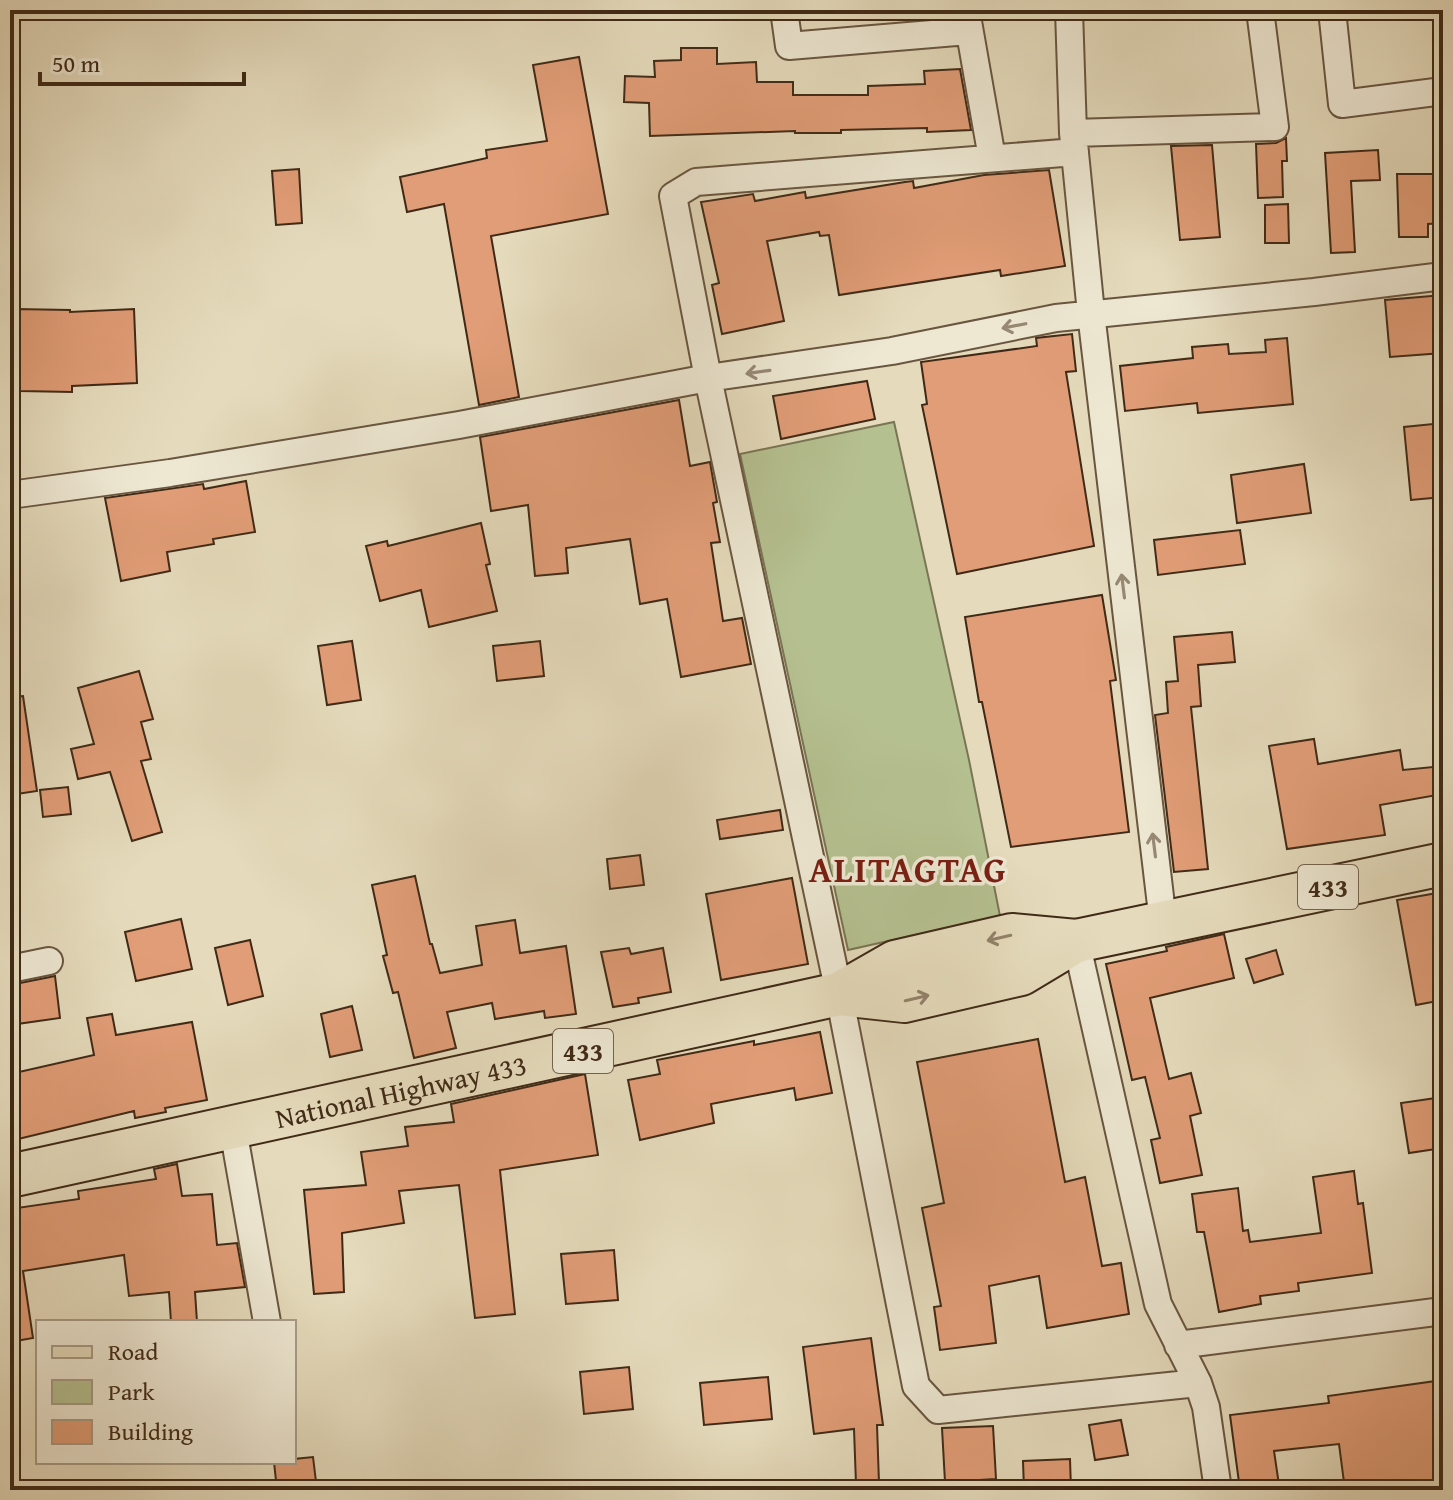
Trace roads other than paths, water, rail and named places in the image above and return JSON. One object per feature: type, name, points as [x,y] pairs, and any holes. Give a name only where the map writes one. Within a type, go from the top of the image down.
[{"type":"main road","name":"National Highway 433","points":[[10,1176],[839,994],[904,1001],[1021,974],[1076,941],[1443,864]]},
{"type":"street","points":[[784,10],[789,46],[967,21],[992,158]]},
{"type":"street","points":[[1069,10],[1074,143],[1091,313],[1163,922]]},
{"type":"street","points":[[1198,1383],[938,1410],[916,1386],[839,994],[708,378],[673,196],[696,182],[992,158],[1074,143],[1275,127],[1260,10]]},
{"type":"street","points":[[1332,10],[1342,104],[1443,91]]},
{"type":"street","points":[[10,495],[170,473],[444,427],[708,378],[892,351],[1091,313],[1314,292],[1443,276]]},
{"type":"street","points":[[1076,941],[1158,1304],[1198,1383],[1206,1407],[1218,1490]]},
{"type":"street","points":[[10,969],[49,961]]},
{"type":"street","points":[[233,1129],[267,1320]]},
{"type":"street","points":[[1178,1345],[1443,1311]]},
{"type":"district","name":"ALITAGTAG","points":[[908,868]]}]
